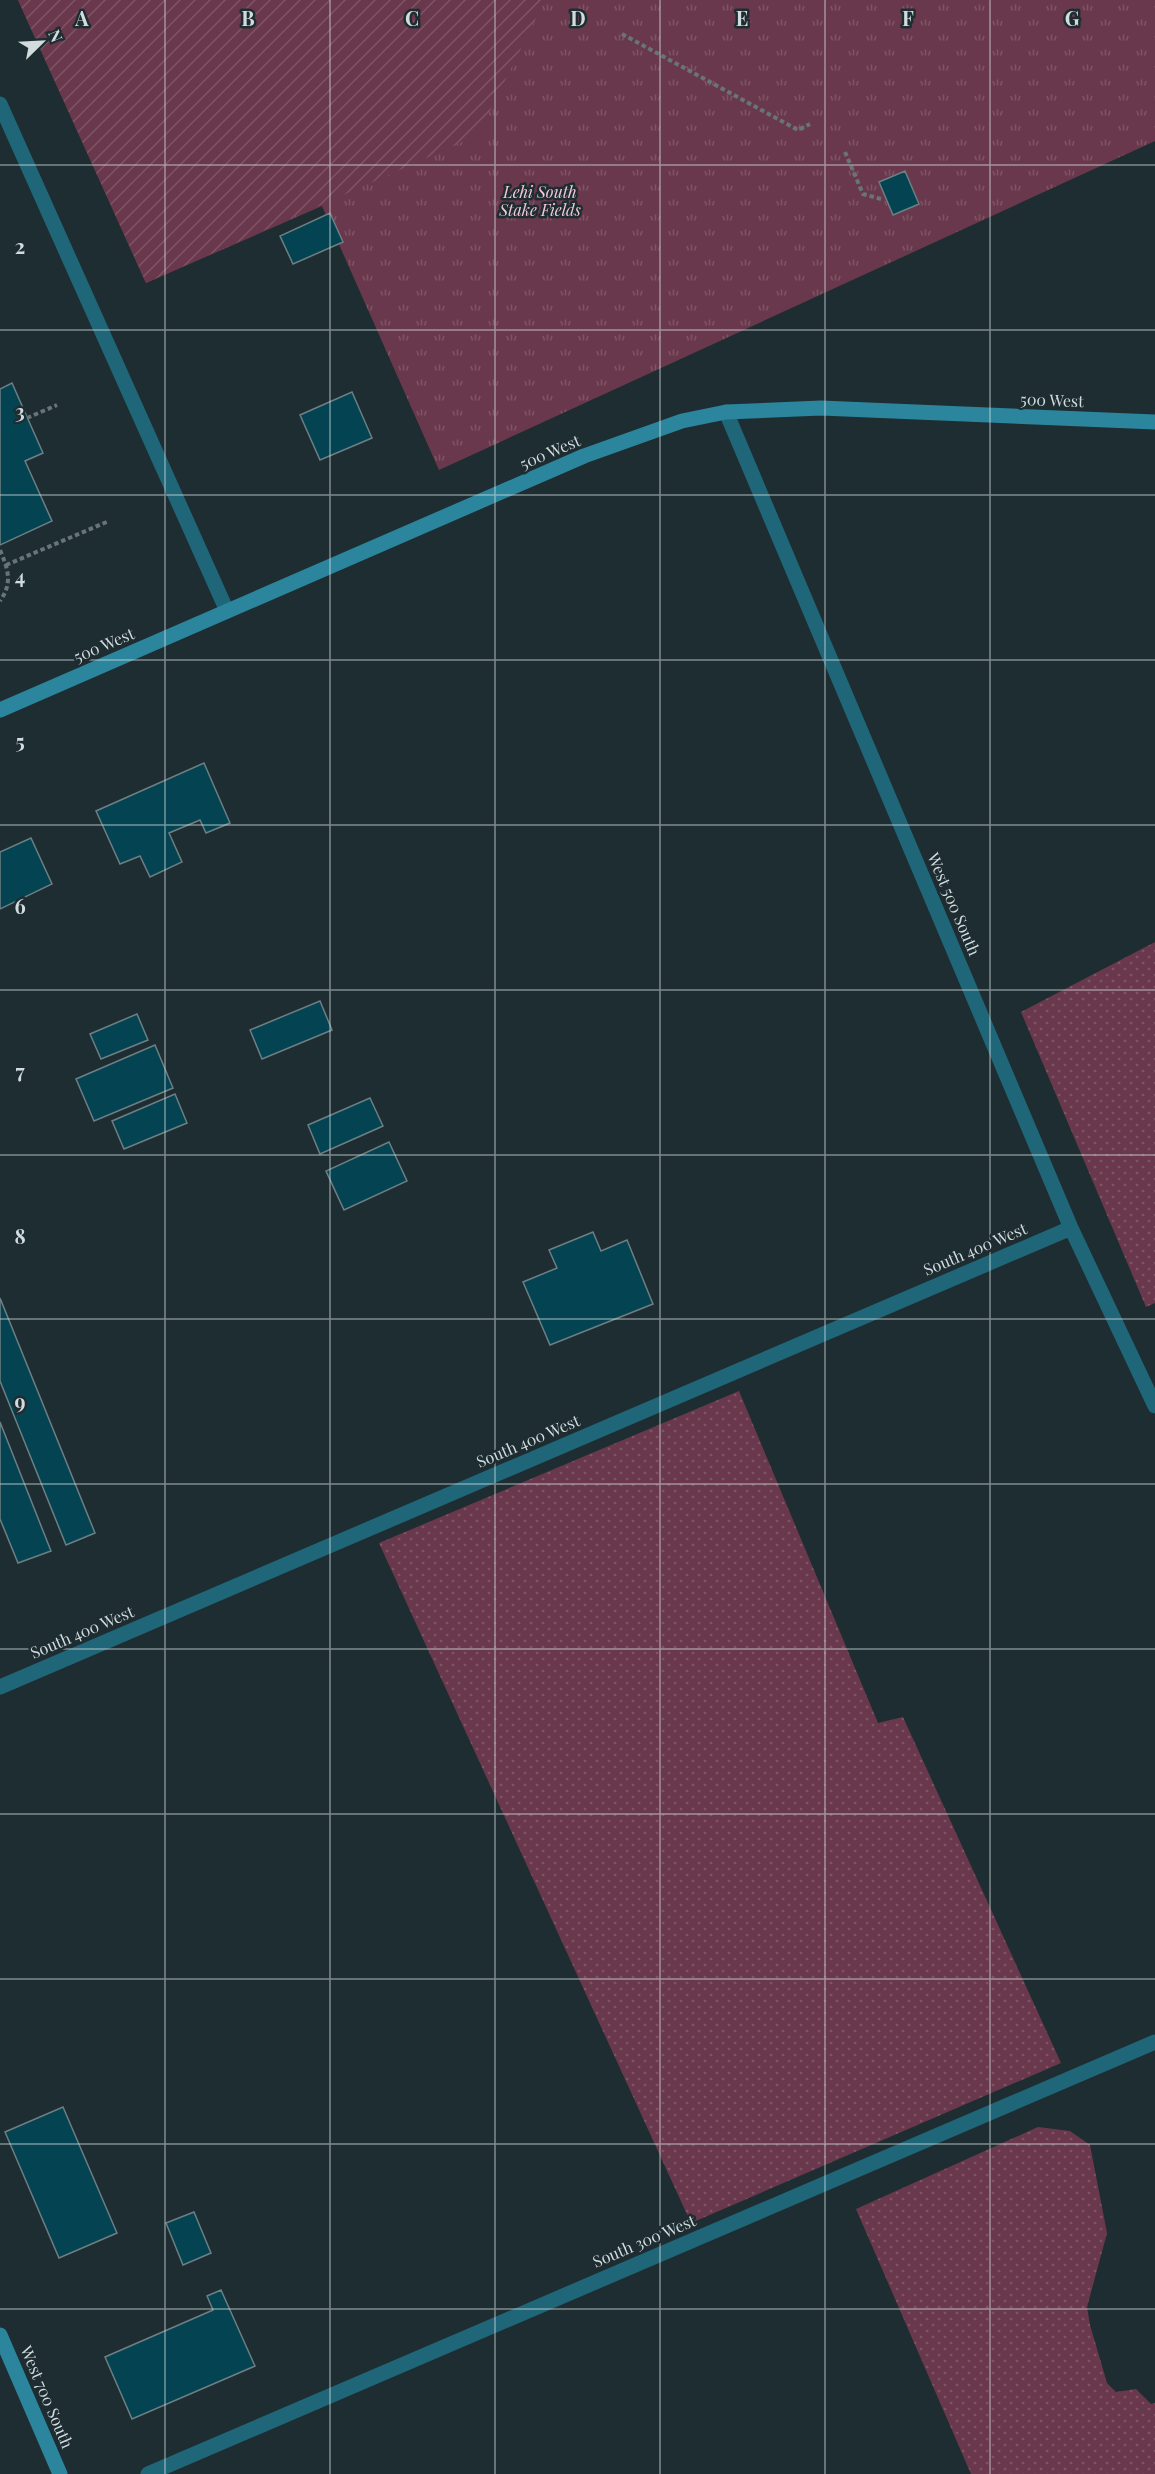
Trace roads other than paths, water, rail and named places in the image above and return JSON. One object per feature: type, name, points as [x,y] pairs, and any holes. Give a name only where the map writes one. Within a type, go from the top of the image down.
[{"type":"street","points":[[0,104],[227,611]]},
{"type":"street","name":"500 West","points":[[0,710],[584,456],[682,421],[726,412],[821,408],[1155,422]]},
{"type":"street","name":"West 500 South","points":[[726,412],[1071,1228],[1155,1406]]},
{"type":"street","name":"South 400 West","points":[[0,1687],[1071,1228]]},
{"type":"street","name":"South 300 West","points":[[148,2474],[1155,2042]]},
{"type":"street","name":"West 700 South","points":[[0,2335],[60,2474]]},
{"type":"park label","name":"Lehi South Stake Fields","points":[[540,201]]}]
